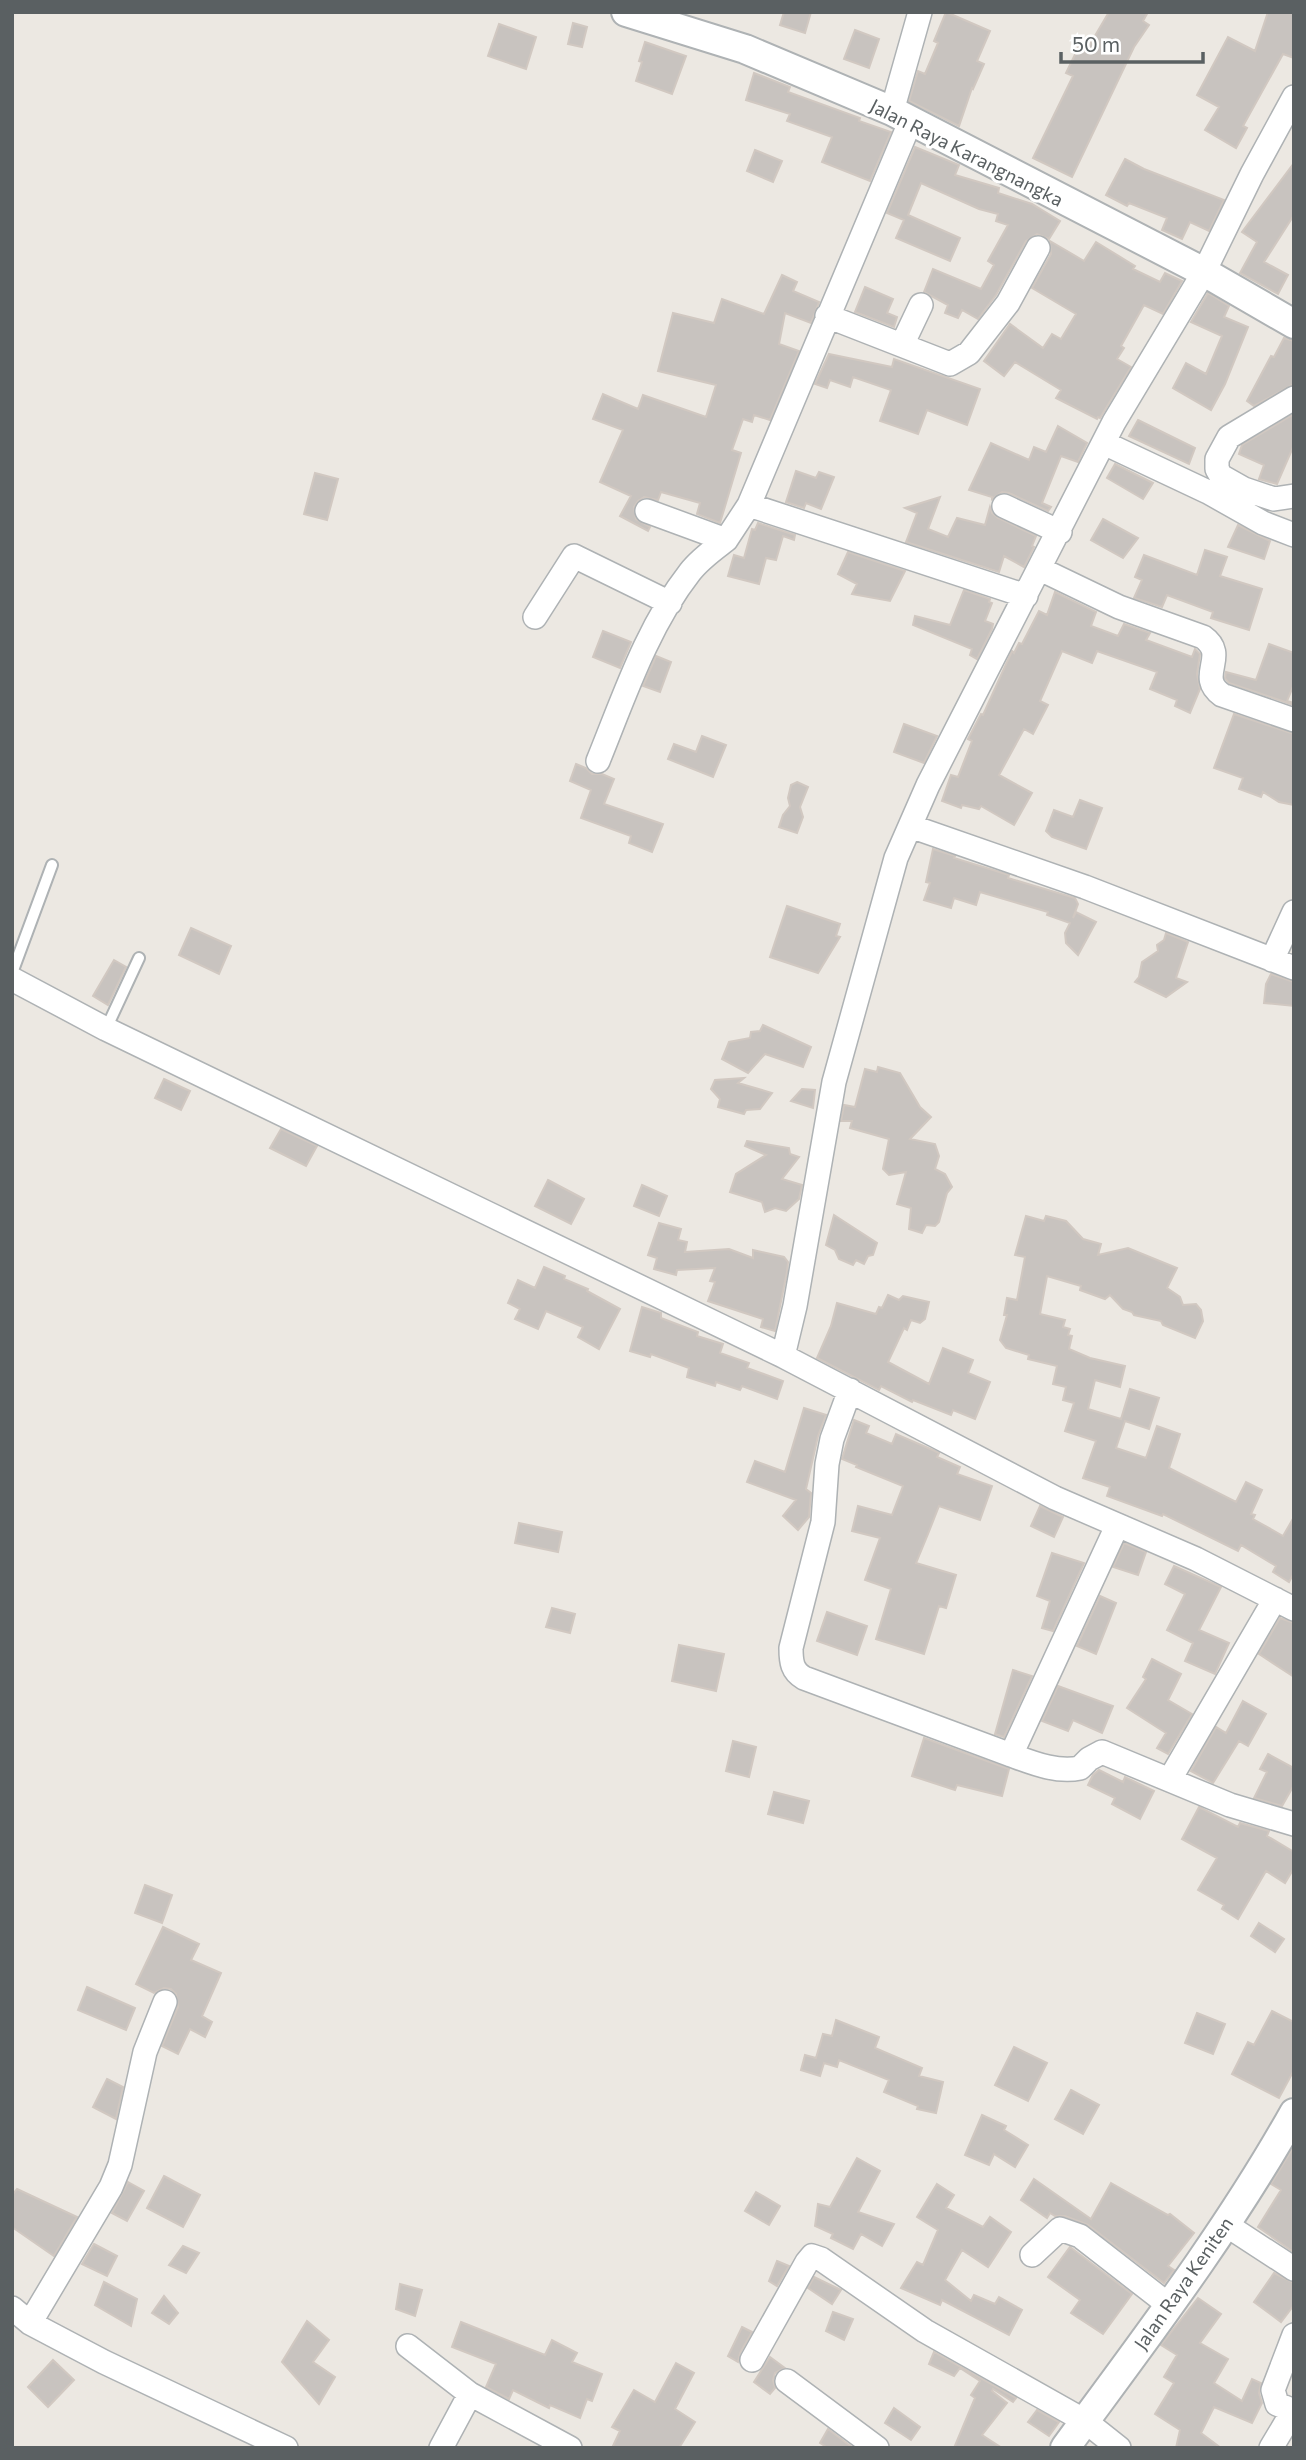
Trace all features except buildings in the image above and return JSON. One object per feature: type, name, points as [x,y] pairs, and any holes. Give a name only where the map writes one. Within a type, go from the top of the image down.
[{"type":"street","name":"Jalan Raya Karangnangka","points":[[626,12],[745,49],[901,116],[1205,272],[1294,324]]},
{"type":"street","points":[[598,761],[643,652],[670,603],[690,572],[726,540],[749,505],[827,316],[901,116],[920,12]]},
{"type":"street","points":[[783,1356],[795,1306],[834,1082],[896,858],[928,785],[1114,422],[1205,272],[1294,97]]},
{"type":"street","points":[[827,316],[950,364],[969,353],[1008,303],[1038,248]]},
{"type":"street","points":[[902,345],[921,305]]},
{"type":"street","points":[[1294,398],[1229,437],[1217,459],[1217,469],[1221,476],[1244,489],[1274,499],[1294,496]]},
{"type":"street","points":[[1104,443],[1208,492],[1263,523],[1294,535]]},
{"type":"street","points":[[749,505],[1026,596]]},
{"type":"street","points":[[1003,506],[1060,531]]},
{"type":"street","points":[[647,512],[726,540]]},
{"type":"street","points":[[535,617],[574,556],[670,603]]},
{"type":"street","points":[[1040,569],[1119,607],[1203,637],[1210,642],[1215,653],[1210,682],[1213,689],[1222,695],[1294,720]]},
{"type":"street","points":[[910,826],[1085,887],[1294,968]]},
{"type":"street","points":[[1272,960],[1294,912]]},
{"type":"street","points":[[12,979],[106,1029],[783,1356],[1055,1498],[1196,1559],[1284,1604],[1170,1779]]},
{"type":"street","points":[[850,1390],[832,1439],[827,1464],[823,1522],[791,1648],[792,1664],[796,1673],[1032,1763],[1062,1770],[1074,1769],[1080,1768],[1102,1752],[1230,1805],[1294,1824]]},
{"type":"street","points":[[1011,1755],[1117,1526]]},
{"type":"street","points":[[30,2323],[111,2187],[120,2165],[145,2052],[165,2002]]},
{"type":"street","name":"Jalan Raya Keniten","points":[[1065,2448],[1170,2306],[1294,2113]]},
{"type":"street","points":[[1225,2224],[1294,2269]]},
{"type":"street","points":[[1032,2255],[1060,2229],[1069,2231],[1080,2236],[1170,2306]]},
{"type":"street","points":[[752,2360],[812,2256],[821,2259],[925,2331],[1085,2421],[1119,2448]]},
{"type":"street","points":[[12,2308],[30,2323],[104,2362],[286,2448]]},
{"type":"street","points":[[1271,2448],[1294,2411],[1277,2404],[1273,2390],[1294,2335]]},
{"type":"street","points":[[408,2346],[470,2394],[570,2448]]},
{"type":"street","points":[[787,2381],[877,2448]]},
{"type":"street","points":[[441,2448],[470,2394]]},
{"type":"lane","points":[[12,973],[52,865]]},
{"type":"lane","points":[[106,1029],[139,958]]}]
